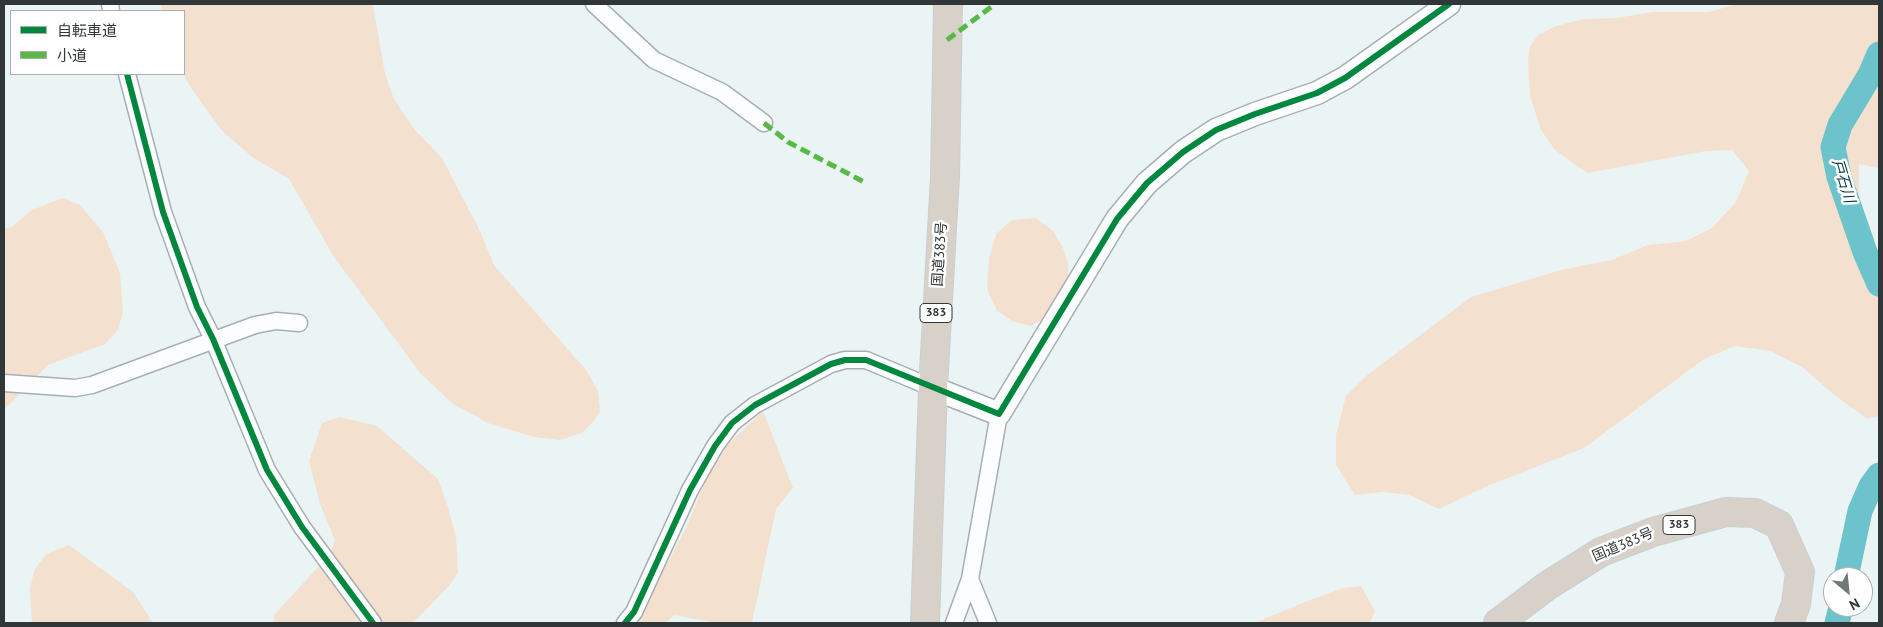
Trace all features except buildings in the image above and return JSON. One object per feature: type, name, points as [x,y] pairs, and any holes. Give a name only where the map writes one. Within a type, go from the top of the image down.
[{"type":"highway","name":"国道383号","points":[[925,623],[933,388],[945,177],[948,4]]},
{"type":"highway","name":"国道383号","points":[[1498,623],[1547,586],[1601,552],[1653,532],[1726,512],[1755,513],[1779,525],[1800,572],[1796,604],[1789,623]]},
{"type":"street","points":[[594,4],[654,60],[722,92],[764,122]]},
{"type":"street","points":[[954,623],[970,579],[999,414],[1117,220],[1147,183],[1183,152],[1216,130],[1254,114],[1317,93],[1344,78],[1449,4]]},
{"type":"street","points":[[127,75],[164,212],[197,307],[213,339],[267,470],[302,527],[373,623]]},
{"type":"street","points":[[4,382],[76,388],[92,385],[255,325],[276,321],[299,323]]},
{"type":"street","points":[[625,623],[634,612],[690,490],[715,446],[732,422],[755,405],[831,364],[845,360],[866,360],[999,414]]},
{"type":"street","points":[[970,579],[988,623]]},
{"type":"shaded area","points":[[161,4],[373,4],[385,74],[394,99],[415,130],[442,158],[478,227],[494,265],[587,371],[598,391],[600,411],[593,422],[582,433],[560,440],[534,437],[488,423],[453,404],[421,374],[334,257],[289,179],[252,157],[222,131],[191,88],[184,75],[185,10],[161,10]]},
{"type":"shaded area","points":[[1737,4],[1879,4],[1879,168],[1859,164],[1859,194],[1865,231],[1879,272],[1879,417],[1866,418],[1833,394],[1802,367],[1770,351],[1735,346],[1704,359],[1584,448],[1485,487],[1439,509],[1409,495],[1383,492],[1355,495],[1336,465],[1336,435],[1346,396],[1366,376],[1471,297],[1561,270],[1612,260],[1648,245],[1686,241],[1712,228],[1736,202],[1749,171],[1732,150],[1706,151],[1587,173],[1555,150],[1541,130],[1530,96],[1528,60],[1530,46],[1538,35],[1556,26],[1583,19],[1616,18],[1653,12],[1709,12]]},
{"type":"shaded area","points":[[62,198],[80,205],[103,232],[120,273],[123,311],[118,330],[105,344],[48,365],[4,410],[4,229],[12,227],[30,211]]},
{"type":"shaded area","points":[[1036,218],[1053,231],[1063,248],[1068,263],[1069,297],[1043,319],[1031,326],[1014,322],[997,311],[987,289],[989,258],[996,234],[1012,220]]},
{"type":"shaded area","points":[[763,411],[793,488],[776,509],[752,623],[716,623],[674,615],[666,623],[636,623],[686,528],[716,456]]},
{"type":"shaded area","points":[[339,417],[377,426],[438,479],[456,537],[458,573],[448,587],[413,623],[273,623],[274,615],[329,555],[335,540],[320,504],[309,461],[322,423]]},
{"type":"shaded area","points":[[69,545],[133,592],[153,623],[32,623],[30,589],[34,571],[46,554]]},
{"type":"shaded area","points":[[1361,586],[1375,611],[1370,623],[1254,623],[1315,598],[1344,588]]},
{"type":"waterway","name":"戸石川","points":[[1879,54],[1870,75],[1840,125],[1833,147],[1839,177],[1865,252],[1879,284]]},
{"type":"waterway","name":"戸石川","points":[[1848,567],[1860,511],[1871,486],[1879,475]]},
{"type":"waterway","name":"戸石川","points":[[1837,623],[1838,617]]},
{"type":"marked path","points":[[947,40],[995,4]]},
{"type":"marked path","points":[[764,123],[788,142],[864,182]]},
{"type":"cycle path","points":[[625,623],[634,612],[690,490],[715,446],[732,423],[755,405],[831,364],[845,360],[866,360],[999,414],[1117,219],[1147,183],[1183,152],[1216,130],[1255,114],[1317,93],[1345,78],[1449,4]]},
{"type":"cycle path","points":[[127,75],[163,212],[197,307],[213,339],[267,470],[302,527],[373,623]]}]
